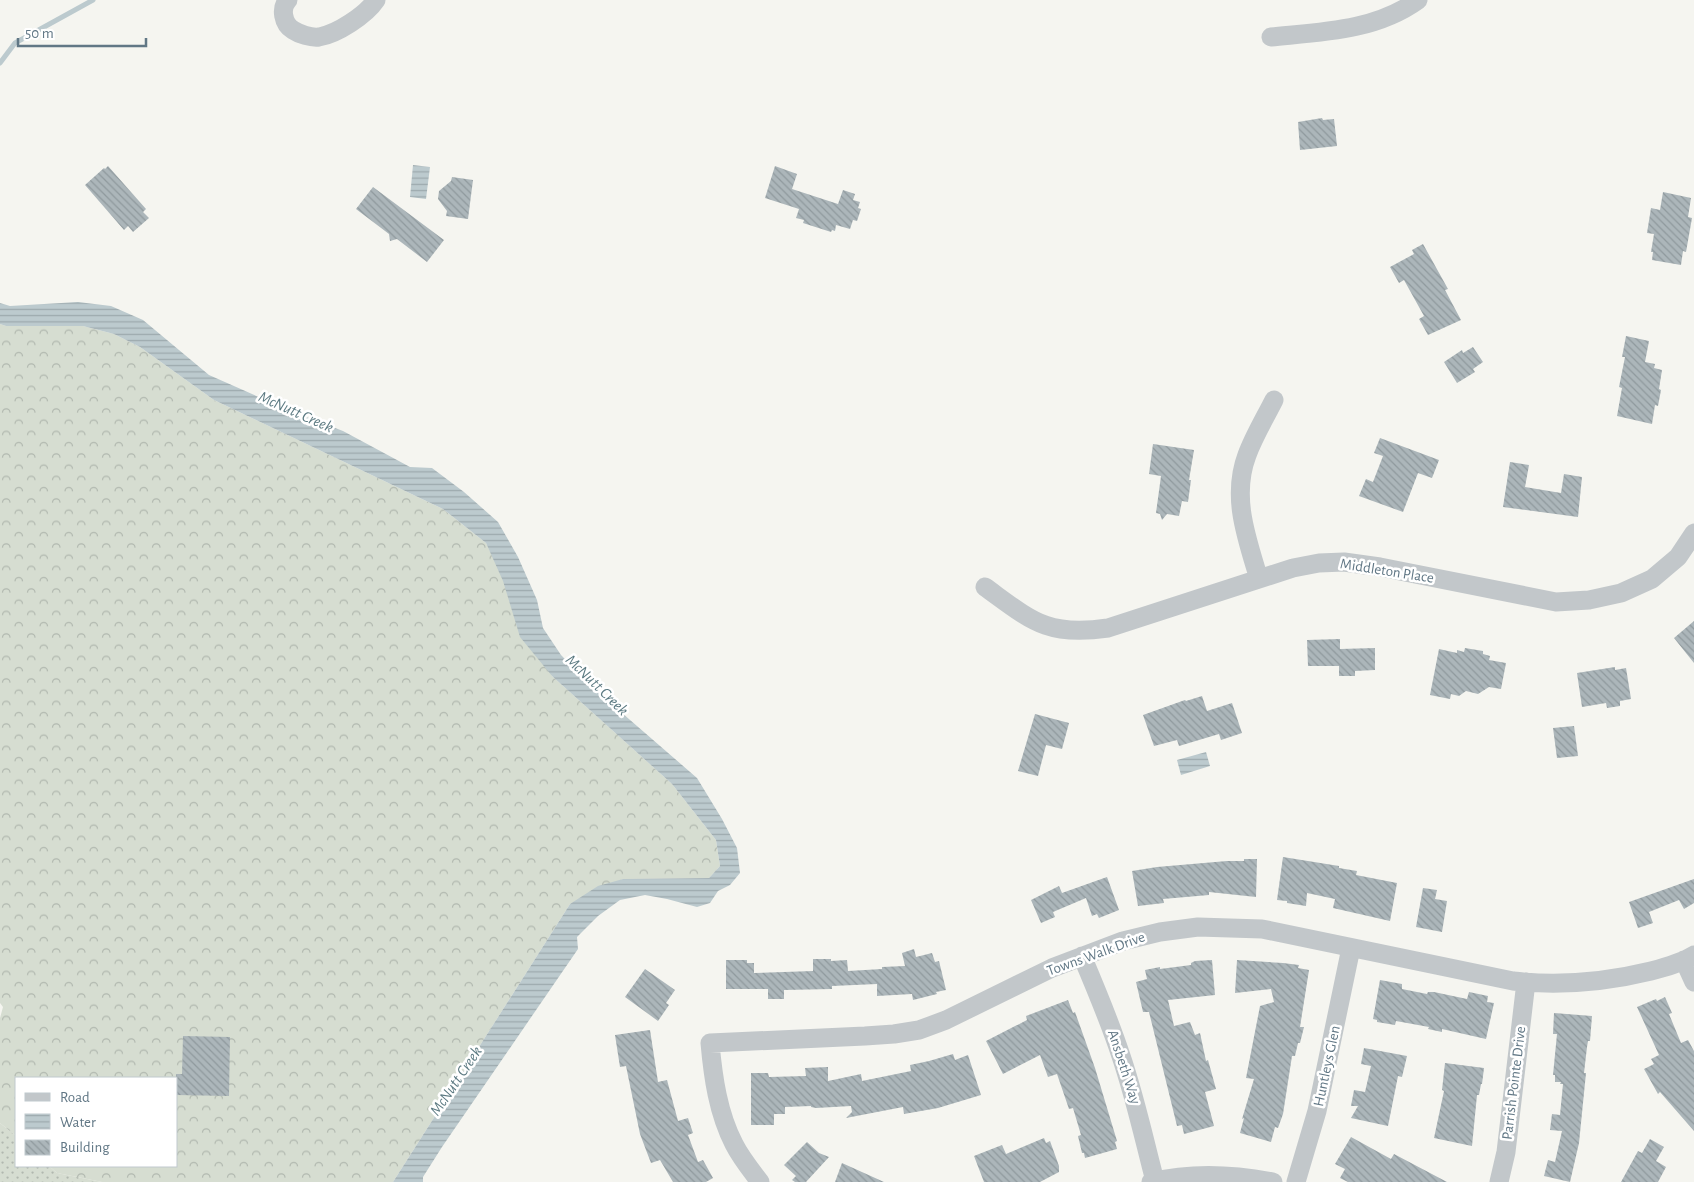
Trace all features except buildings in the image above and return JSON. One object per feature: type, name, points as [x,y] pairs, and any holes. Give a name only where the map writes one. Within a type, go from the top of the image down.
[{"type":"street","points":[[288,0],[283,8],[283,15],[291,30],[318,37],[340,30],[371,7],[376,0]]},
{"type":"street","points":[[1270,38],[1356,28],[1380,20],[1418,0]]},
{"type":"street","points":[[1259,579],[1240,511],[1240,487],[1247,455],[1274,400]]},
{"type":"street","name":"Middleton Place","points":[[985,587],[1026,617],[1046,627],[1066,631],[1108,628],[1293,568],[1319,563],[1344,562],[1380,566],[1556,602],[1589,600],[1620,593],[1652,579],[1678,557],[1694,533]]},
{"type":"street","name":"Towns Walk Drive","points":[[760,1182],[734,1145],[727,1128],[713,1079],[710,1043],[875,1035],[919,1030],[946,1020],[1052,968],[1123,941],[1160,932],[1198,927],[1262,929],[1526,982],[1565,983],[1626,977],[1689,958]]},
{"type":"street","name":"Huntleys Glen","points":[[1296,1182],[1317,1111],[1351,948]]},
{"type":"street","name":"Ansbeth Way","points":[[1082,956],[1122,1057],[1137,1110],[1153,1182]]},
{"type":"street","points":[[1689,958],[1694,982]]},
{"type":"street","name":"Parrish Pointe Drive","points":[[1499,1182],[1506,1152],[1526,982]]},
{"type":"street","points":[[1153,1182],[1207,1174],[1273,1182]]},
{"type":"green space","points":[[0,324],[6,326],[83,326],[114,334],[140,347],[214,400],[443,509],[486,543],[552,676],[672,784],[716,840],[720,866],[709,878],[623,879],[570,904],[393,1182],[102,1182],[57,1173],[50,1167],[178,1167],[178,1077],[15,1077],[15,1135],[0,1123],[0,1018],[3,1007],[0,1003]]},
{"type":"green space","points":[[0,1123],[15,1135],[15,1167],[50,1167],[57,1173],[102,1182],[0,1182]]},
{"type":"water","points":[[413,165],[430,167],[426,199],[410,197]]},
{"type":"water","points":[[78,302],[111,306],[143,320],[209,375],[288,410],[343,431],[410,467],[432,468],[464,492],[498,522],[518,557],[537,600],[543,628],[561,655],[592,687],[697,778],[737,848],[740,873],[730,885],[718,891],[710,903],[697,907],[645,895],[620,900],[598,916],[577,937],[578,949],[442,1147],[423,1177],[423,1182],[393,1182],[570,904],[598,886],[623,879],[709,878],[720,866],[716,840],[672,784],[552,676],[520,637],[503,581],[486,543],[443,509],[214,400],[140,347],[114,334],[83,326],[6,326],[0,324],[0,303],[10,306]]},
{"type":"water","points":[[1206,752],[1210,766],[1181,775],[1177,760]]},
{"type":"waterway","points":[[0,63],[15,43],[93,0]]},
{"type":"water label","name":"McNutt Creek","points":[[296,412]]},
{"type":"water label","name":"McNutt Creek","points":[[597,685]]},
{"type":"water label","name":"McNutt Creek","points":[[456,1081]]}]
